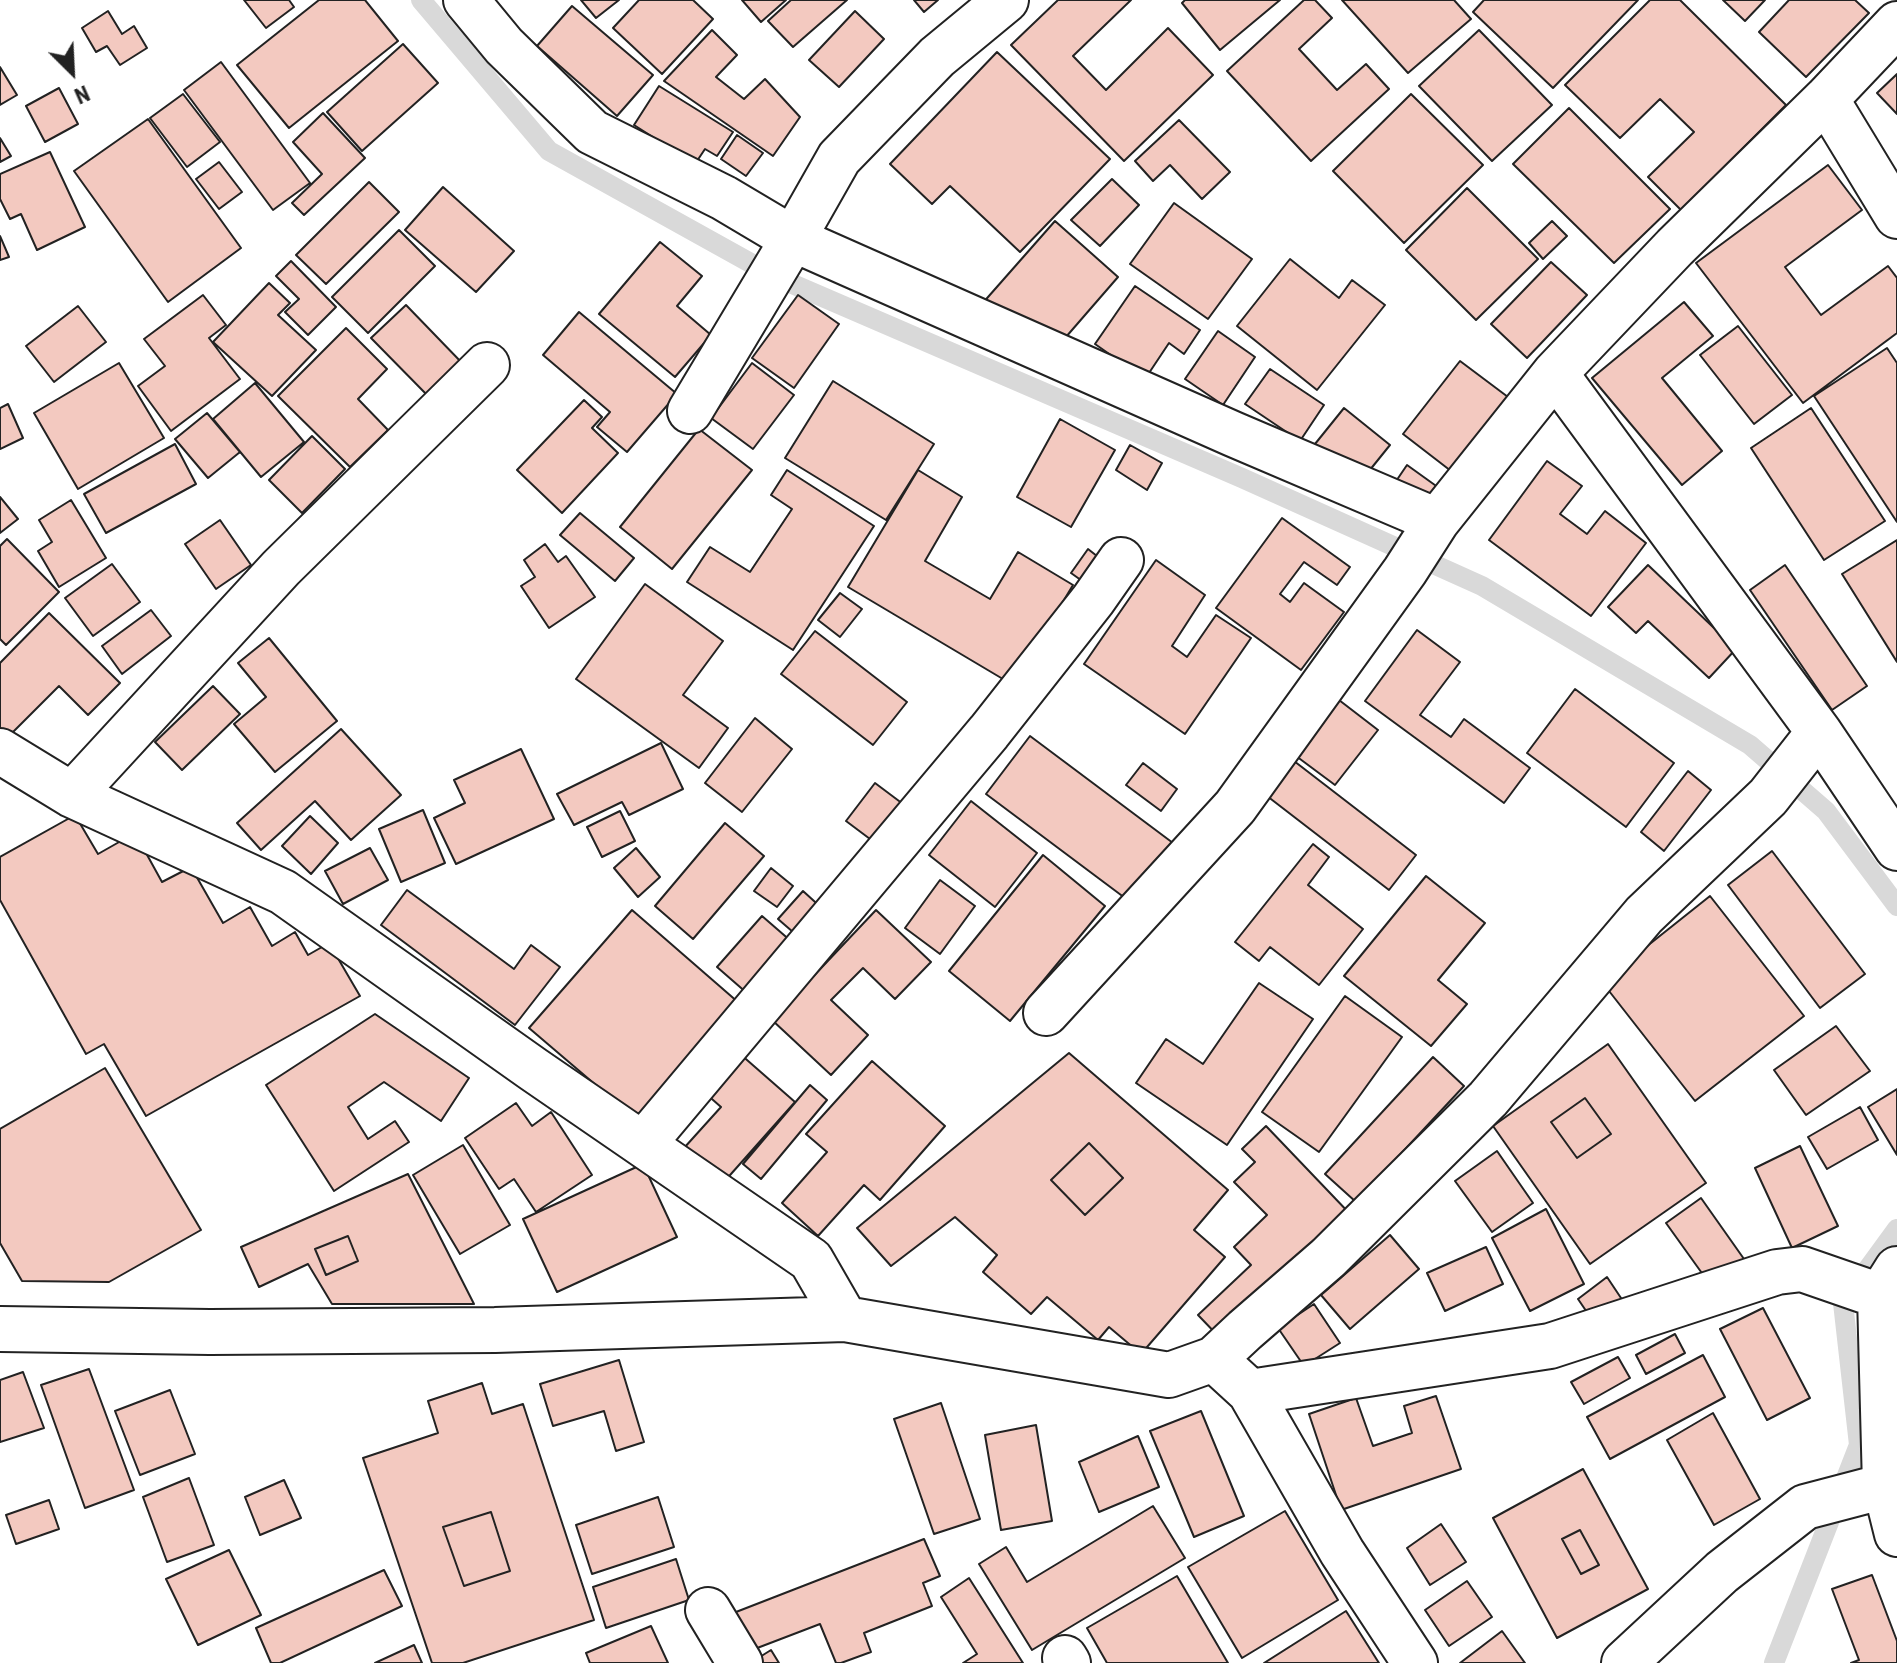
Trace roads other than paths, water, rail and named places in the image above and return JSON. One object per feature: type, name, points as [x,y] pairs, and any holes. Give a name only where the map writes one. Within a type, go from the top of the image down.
[{"type":"street","points":[[466,0],[504,46],[592,132],[724,198],[793,239],[1437,521]]},
{"type":"street","points":[[690,411],[839,158],[937,57],[1006,0]]},
{"type":"street","points":[[1046,1013],[1235,807],[1405,571],[1437,521],[1555,373],[1675,247],[1826,99],[1897,24]]},
{"type":"street","points":[[1826,99],[1897,216]]},
{"type":"street","points":[[72,795],[281,568],[487,365]]},
{"type":"street","points":[[1555,373],[1811,741],[1897,848]]},
{"type":"street","points":[[643,1144],[989,732],[1121,560]]},
{"type":"street","points":[[0,1329],[210,1332],[495,1330],[845,1319],[1169,1375],[1214,1359],[1328,1258],[1488,1099],[1644,915],[1768,797],[1811,741]]},
{"type":"street","points":[[0,751],[72,795],[283,892],[811,1260],[845,1319]]},
{"type":"street","points":[[1250,1392],[1550,1346],[1777,1272],[1802,1269],[1889,1282],[1891,1483],[1897,1534]]},
{"type":"street","points":[[1214,1359],[1250,1392],[1342,1552],[1415,1663]]},
{"type":"street","points":[[1624,1663],[1722,1572],[1805,1507],[1891,1483]]},
{"type":"street","points":[[708,1610],[740,1663]]},
{"type":"waterway","points":[[421,0],[549,151],[774,276],[1242,478],[1482,586],[1750,745],[1826,811],[1897,906]]},
{"type":"waterway","points":[[1774,1663],[1859,1445],[1843,1303],[1897,1229]]}]
